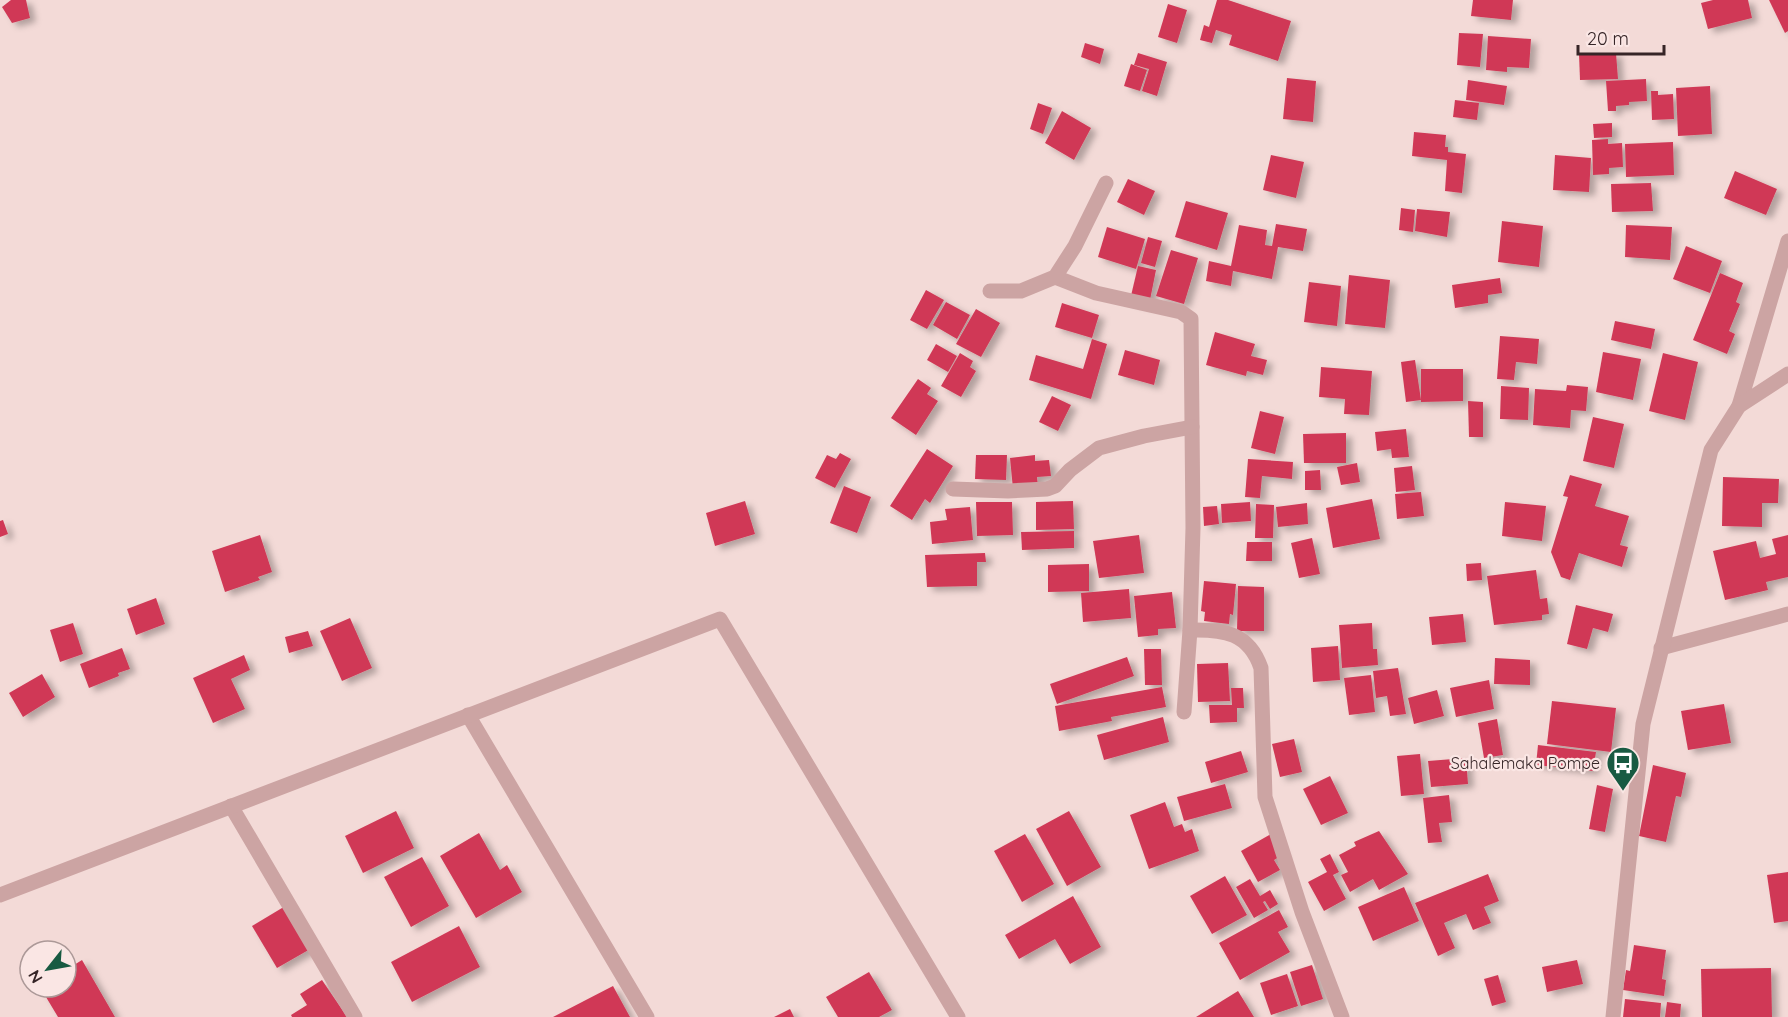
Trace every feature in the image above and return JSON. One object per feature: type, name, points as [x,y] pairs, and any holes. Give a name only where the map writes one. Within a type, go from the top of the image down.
[{"type":"street","points":[[990,291],[1021,291],[1055,277],[1075,246],[1106,183]]},
{"type":"street","points":[[1613,1017],[1643,724],[1711,450],[1739,406],[1788,241]]},
{"type":"street","points":[[1055,277],[1096,293],[1181,312],[1191,319],[1190,630],[1184,712]]},
{"type":"street","points":[[1739,406],[1788,374]]},
{"type":"street","points":[[953,489],[1008,491],[1047,489],[1055,486],[1070,470],[1099,448],[1192,427]]},
{"type":"street","points":[[1661,648],[1788,614]]},
{"type":"street","points":[[0,895],[720,619],[958,1017]]},
{"type":"street","points":[[1190,630],[1214,630],[1233,635],[1244,641],[1256,654],[1261,668],[1265,797],[1302,912],[1342,1017]]},
{"type":"street","points":[[468,715],[647,1017]]},
{"type":"street","points":[[231,806],[355,1017]]},
{"type":"building","points":[[11,0],[26,0],[30,18],[12,23],[2,7]]},
{"type":"building","points":[[1217,0],[1228,0],[1291,21],[1278,61],[1229,45],[1232,35],[1216,30],[1212,43],[1200,40],[1204,25],[1209,27]]},
{"type":"building","points":[[1473,0],[1513,0],[1511,20],[1471,16]]},
{"type":"building","points":[[1713,0],[1748,0],[1752,18],[1708,29],[1701,3]]},
{"type":"building","points":[[1769,0],[1788,0],[1788,31],[1785,33]]},
{"type":"building","points":[[1168,4],[1187,10],[1177,43],[1158,37]]},
{"type":"building","points":[[1459,33],[1483,34],[1480,67],[1457,65]]},
{"type":"building","points":[[1488,36],[1531,39],[1529,68],[1507,67],[1507,72],[1486,70]]},
{"type":"building","points":[[1085,43],[1104,49],[1100,64],[1081,57]]},
{"type":"building","points":[[1138,53],[1167,62],[1157,96],[1142,91],[1149,69],[1134,65]]},
{"type":"building","points":[[1616,53],[1618,79],[1580,80],[1579,54]]},
{"type":"building","points":[[1131,64],[1147,70],[1140,91],[1124,86]]},
{"type":"building","points":[[1287,78],[1316,81],[1313,122],[1283,119]]},
{"type":"building","points":[[1646,79],[1647,101],[1629,102],[1629,105],[1616,106],[1616,111],[1608,111],[1606,81]]},
{"type":"building","points":[[1468,80],[1507,86],[1504,105],[1466,100]]},
{"type":"building","points":[[1710,86],[1712,134],[1678,136],[1676,88]]},
{"type":"building","points":[[1651,91],[1658,91],[1658,95],[1673,94],[1674,119],[1652,120]]},
{"type":"building","points":[[1455,100],[1479,103],[1477,120],[1453,117]]},
{"type":"building","points":[[1038,103],[1052,108],[1043,134],[1030,129]]},
{"type":"building","points":[[1062,111],[1091,128],[1074,160],[1045,143]]},
{"type":"building","points":[[1612,123],[1612,137],[1594,138],[1593,124]]},
{"type":"building","points":[[1414,132],[1446,135],[1445,147],[1448,147],[1448,152],[1466,154],[1462,193],[1445,191],[1447,160],[1412,156]]},
{"type":"building","points":[[1608,139],[1608,144],[1622,143],[1623,167],[1609,168],[1609,174],[1593,175],[1592,140]]},
{"type":"building","points":[[1673,142],[1674,175],[1626,177],[1625,144]]},
{"type":"building","points":[[1271,155],[1304,162],[1296,198],[1263,190]]},
{"type":"building","points":[[1555,155],[1591,158],[1589,192],[1553,190]]},
{"type":"building","points":[[1735,171],[1777,189],[1766,215],[1724,198]]},
{"type":"building","points":[[1128,179],[1155,191],[1144,215],[1117,202]]},
{"type":"building","points":[[1651,183],[1653,211],[1612,212],[1611,184]]},
{"type":"building","points":[[1186,201],[1228,213],[1217,250],[1175,237]]},
{"type":"building","points":[[1401,208],[1415,210],[1413,232],[1399,230]]},
{"type":"building","points":[[1417,209],[1450,212],[1447,237],[1415,231]]},
{"type":"building","points":[[1502,221],[1543,226],[1539,267],[1498,262]]},
{"type":"building","points":[[1276,224],[1307,229],[1303,251],[1278,247],[1272,279],[1233,271],[1231,286],[1206,281],[1209,261],[1231,266],[1239,225],[1267,230],[1265,245],[1272,246]]},
{"type":"building","points":[[1626,225],[1672,227],[1670,260],[1625,257]]},
{"type":"building","points":[[1107,227],[1145,239],[1136,269],[1098,257]]},
{"type":"building","points":[[1148,237],[1162,241],[1155,267],[1141,263]]},
{"type":"building","points":[[1686,246],[1722,261],[1710,293],[1673,279]]},
{"type":"building","points":[[1171,250],[1198,258],[1184,304],[1156,296]]},
{"type":"building","points":[[1138,266],[1156,270],[1149,305],[1130,300]]},
{"type":"building","points":[[1720,273],[1743,283],[1736,302],[1740,304],[1729,331],[1735,334],[1727,354],[1693,340]]},
{"type":"building","points":[[1349,275],[1390,280],[1385,328],[1345,324]]},
{"type":"building","points":[[1500,278],[1502,293],[1488,295],[1488,303],[1455,308],[1452,285]]},
{"type":"building","points":[[1309,282],[1341,286],[1337,326],[1304,322]]},
{"type":"building","points":[[926,290],[944,300],[927,329],[910,320]]},
{"type":"building","points":[[946,302],[970,315],[957,339],[933,325]]},
{"type":"building","points":[[1062,303],[1099,315],[1092,338],[1055,327]]},
{"type":"building","points":[[976,309],[1000,323],[981,357],[956,344]]},
{"type":"building","points":[[1615,321],[1655,329],[1651,349],[1611,340]]},
{"type":"building","points":[[1215,332],[1255,344],[1251,356],[1267,360],[1263,375],[1247,371],[1246,376],[1206,365]]},
{"type":"building","points":[[1500,336],[1539,339],[1537,364],[1516,362],[1514,380],[1497,379]]},
{"type":"building","points":[[1092,339],[1107,344],[1091,399],[1029,380],[1036,355],[1083,369]]},
{"type":"building","points":[[936,344],[957,356],[948,372],[927,360]]},
{"type":"building","points":[[1125,350],[1160,360],[1154,385],[1118,375]]},
{"type":"building","points":[[1603,352],[1641,359],[1633,400],[1596,392]]},
{"type":"building","points":[[960,353],[973,361],[970,367],[976,371],[961,397],[941,386]]},
{"type":"building","points":[[1663,353],[1698,362],[1685,420],[1649,411]]},
{"type":"building","points":[[1415,360],[1421,400],[1406,402],[1401,362]]},
{"type":"building","points":[[1321,367],[1372,371],[1369,415],[1344,414],[1345,399],[1319,397]]},
{"type":"building","points":[[1421,369],[1463,369],[1463,401],[1421,402]]},
{"type":"building","points":[[918,379],[931,388],[927,394],[938,401],[916,435],[891,418]]},
{"type":"building","points":[[1567,385],[1588,387],[1586,411],[1571,410],[1570,428],[1533,425],[1535,389],[1566,391]]},
{"type":"building","points":[[1501,386],[1529,388],[1528,420],[1500,419]]},
{"type":"building","points":[[1052,396],[1071,405],[1058,431],[1039,422]]},
{"type":"building","points":[[1468,401],[1483,402],[1483,437],[1469,437]]},
{"type":"building","points":[[1260,411],[1284,417],[1275,454],[1251,448]]},
{"type":"building","points":[[1593,417],[1624,424],[1614,468],[1583,461]]},
{"type":"building","points":[[1406,429],[1409,457],[1392,458],[1391,449],[1377,451],[1375,432]]},
{"type":"building","points":[[1346,433],[1346,463],[1304,463],[1303,434]]},
{"type":"building","points":[[927,449],[953,466],[930,503],[925,499],[912,520],[890,506]]},
{"type":"building","points":[[840,453],[851,459],[835,488],[815,478],[827,455],[836,459]]},
{"type":"building","points":[[976,455],[1007,455],[1006,480],[975,479]]},
{"type":"building","points":[[1035,455],[1035,461],[1049,460],[1051,476],[1037,477],[1038,487],[1013,489],[1010,458]]},
{"type":"building","points":[[1248,459],[1293,462],[1292,479],[1262,476],[1260,498],[1245,497]]},
{"type":"building","points":[[1357,463],[1360,482],[1341,485],[1337,467]]},
{"type":"building","points":[[1412,466],[1415,490],[1396,492],[1394,468]]},
{"type":"building","points":[[1320,470],[1321,490],[1305,490],[1305,471]]},
{"type":"building","points":[[1570,475],[1602,484],[1595,506],[1629,516],[1620,545],[1628,547],[1622,567],[1579,553],[1570,580],[1561,577],[1551,552],[1568,497],[1563,496]]},
{"type":"building","points":[[1723,477],[1779,479],[1778,503],[1762,503],[1762,527],[1722,526]]},
{"type":"building","points":[[844,486],[871,497],[857,533],[830,523]]},
{"type":"building","points":[[1421,492],[1424,516],[1397,519],[1395,494]]},
{"type":"building","points":[[1372,499],[1380,539],[1333,548],[1326,508]]},
{"type":"building","points":[[745,501],[755,534],[715,546],[706,513]]},
{"type":"building","points":[[1073,501],[1074,529],[1036,530],[1036,502]]},
{"type":"building","points":[[976,502],[1012,502],[1013,535],[977,536]]},
{"type":"building","points":[[1250,502],[1251,521],[1222,523],[1221,504]]},
{"type":"building","points":[[1505,502],[1546,506],[1542,541],[1502,536]]},
{"type":"building","points":[[1307,503],[1308,524],[1278,527],[1276,507]]},
{"type":"building","points":[[1256,504],[1274,505],[1273,538],[1255,538]]},
{"type":"building","points":[[1217,506],[1219,524],[1204,526],[1203,507]]},
{"type":"building","points":[[970,507],[973,540],[932,544],[930,522],[947,520],[945,509]]},
{"type":"building","points":[[3,520],[8,534],[0,537],[0,521]]},
{"type":"building","points":[[1074,531],[1074,548],[1022,550],[1021,532]]},
{"type":"building","points":[[260,535],[272,572],[258,577],[260,580],[225,592],[212,551]]},
{"type":"building","points":[[1139,535],[1144,573],[1099,578],[1093,541]]},
{"type":"building","points":[[1788,535],[1788,577],[1766,582],[1768,590],[1725,600],[1713,551],[1756,541],[1760,558],[1776,554],[1772,539]]},
{"type":"building","points":[[1312,538],[1320,574],[1299,578],[1291,543]]},
{"type":"building","points":[[1247,542],[1272,542],[1272,561],[1246,561]]},
{"type":"building","points":[[985,553],[986,562],[977,562],[977,586],[927,587],[925,555]]},
{"type":"building","points":[[1481,563],[1482,580],[1467,581],[1466,564]]},
{"type":"building","points":[[1089,564],[1089,591],[1048,592],[1048,565]]},
{"type":"building","points":[[1536,570],[1540,599],[1547,598],[1549,614],[1542,615],[1542,620],[1494,625],[1487,576]]},
{"type":"building","points":[[1204,581],[1236,584],[1233,615],[1230,614],[1229,624],[1204,621],[1205,612],[1201,611]]},
{"type":"building","points":[[1238,586],[1264,587],[1264,631],[1237,631]]},
{"type":"building","points":[[1129,589],[1131,618],[1083,622],[1081,593]]},
{"type":"building","points":[[1172,592],[1176,628],[1158,629],[1158,635],[1138,637],[1134,596]]},
{"type":"building","points":[[156,598],[165,624],[136,635],[127,609]]},
{"type":"building","points":[[1576,605],[1613,614],[1608,632],[1593,628],[1587,649],[1567,644]]},
{"type":"building","points":[[1463,614],[1466,642],[1432,645],[1429,617]]},
{"type":"building","points":[[350,618],[372,668],[342,681],[320,631]]},
{"type":"building","points":[[73,623],[83,654],[60,662],[50,630]]},
{"type":"building","points":[[1372,623],[1373,649],[1377,649],[1378,665],[1342,668],[1339,625]]},
{"type":"building","points":[[308,631],[313,646],[289,653],[285,637]]},
{"type":"building","points":[[1338,646],[1340,680],[1313,682],[1311,648]]},
{"type":"building","points":[[122,648],[130,669],[89,688],[80,664]]},
{"type":"building","points":[[1144,649],[1161,649],[1162,685],[1145,685]]},
{"type":"building","points":[[244,655],[250,670],[231,679],[245,709],[213,723],[193,678]]},
{"type":"building","points":[[1127,657],[1134,676],[1057,704],[1050,684]]},
{"type":"building","points":[[1495,658],[1530,660],[1530,685],[1494,684]]},
{"type":"building","points":[[1228,663],[1230,701],[1198,702],[1197,664]]},
{"type":"building","points":[[1398,668],[1406,714],[1390,716],[1387,696],[1376,698],[1373,671]]},
{"type":"building","points":[[42,674],[55,697],[23,717],[9,693]]},
{"type":"building","points":[[1371,675],[1375,712],[1349,715],[1344,678]]},
{"type":"building","points":[[1489,680],[1494,709],[1456,717],[1450,688]]},
{"type":"building","points":[[1162,687],[1166,707],[1111,717],[1112,721],[1059,731],[1055,706]]},
{"type":"building","points":[[1231,688],[1243,688],[1244,708],[1237,708],[1237,722],[1210,723],[1209,705],[1232,705]]},
{"type":"building","points":[[1437,690],[1444,716],[1414,724],[1408,698]]},
{"type":"building","points":[[1552,701],[1616,708],[1611,752],[1547,744]]},
{"type":"building","points":[[1724,704],[1731,743],[1688,750],[1681,711]]},
{"type":"building","points":[[1163,717],[1169,742],[1104,760],[1097,735]]},
{"type":"building","points":[[1497,719],[1503,755],[1484,758],[1478,723]]},
{"type":"building","points":[[1294,739],[1302,772],[1280,777],[1272,744]]},
{"type":"building","points":[[1538,745],[1596,752],[1593,771],[1536,765]]},
{"type":"building","points":[[1241,751],[1248,772],[1211,783],[1205,762]]},
{"type":"building","points":[[1420,754],[1424,794],[1401,796],[1397,756]]},
{"type":"building","points":[[1466,758],[1468,784],[1431,787],[1428,761]]},
{"type":"building","points":[[1653,765],[1686,773],[1681,797],[1676,796],[1666,842],[1639,836]]},
{"type":"building","points":[[1330,776],[1348,813],[1321,825],[1303,789]]},
{"type":"building","points":[[1225,784],[1232,808],[1184,821],[1177,797]]},
{"type":"building","points":[[1597,785],[1613,789],[1605,832],[1589,829]]},
{"type":"building","points":[[1449,795],[1452,822],[1439,823],[1442,842],[1428,843],[1423,798]]},
{"type":"building","points":[[1165,802],[1174,827],[1182,824],[1185,832],[1192,829],[1199,851],[1149,869],[1130,815]]},
{"type":"building","points":[[396,811],[414,848],[363,873],[345,836]]},
{"type":"building","points":[[1069,811],[1101,867],[1067,886],[1036,829]]},
{"type":"building","points":[[1379,831],[1408,874],[1379,890],[1373,879],[1350,892],[1341,875],[1348,872],[1339,855],[1356,846],[1354,842]]},
{"type":"building","points":[[479,833],[500,870],[507,865],[522,892],[476,918],[440,856]]},
{"type":"building","points":[[1025,834],[1054,884],[1022,902],[994,851]]},
{"type":"building","points":[[1271,834],[1282,855],[1274,860],[1280,870],[1258,882],[1241,851]]},
{"type":"building","points":[[1330,854],[1339,872],[1333,875],[1346,899],[1324,911],[1308,882],[1327,872],[1320,859]]},
{"type":"building","points":[[422,857],[449,906],[411,927],[384,877]]},
{"type":"building","points":[[1788,872],[1788,921],[1774,923],[1767,875]]},
{"type":"building","points":[[1488,874],[1499,901],[1484,907],[1491,923],[1473,930],[1466,914],[1444,923],[1455,948],[1438,956],[1415,903]]},
{"type":"building","points":[[1225,876],[1247,915],[1212,934],[1190,896]]},
{"type":"building","points":[[1250,879],[1260,896],[1270,890],[1278,904],[1270,909],[1265,901],[1263,902],[1268,910],[1254,918],[1236,887]]},
{"type":"building","points":[[1404,887],[1419,921],[1373,941],[1358,907]]},
{"type":"building","points":[[1073,896],[1101,947],[1070,964],[1055,939],[1019,959],[1005,935]]},
{"type":"building","points":[[287,905],[312,948],[277,968],[252,926]]},
{"type":"building","points":[[1279,910],[1288,927],[1278,932],[1290,952],[1240,980],[1219,943]]},
{"type":"building","points":[[459,926],[480,967],[412,1002],[391,962]]},
{"type":"building","points":[[1634,945],[1666,950],[1662,979],[1666,980],[1664,996],[1623,990],[1626,970],[1630,971]]},
{"type":"building","points":[[82,960],[115,1017],[58,1017],[47,999],[78,999],[78,962]]},
{"type":"building","points":[[1577,960],[1583,984],[1547,992],[1542,967]]},
{"type":"building","points":[[1312,965],[1323,999],[1301,1006],[1290,972]]},
{"type":"building","points":[[1771,968],[1772,1017],[1702,1017],[1701,969]]},
{"type":"building","points":[[869,972],[892,1010],[879,1017],[838,1017],[826,997]]},
{"type":"building","points":[[1287,974],[1298,1006],[1271,1015],[1260,983]]},
{"type":"building","points":[[1498,975],[1506,1002],[1492,1006],[1484,979]]},
{"type":"building","points":[[322,980],[347,1017],[292,1017],[291,1015],[307,1005],[300,994]]},
{"type":"building","points":[[613,986],[630,1017],[553,1017]]},
{"type":"building","points":[[1238,991],[1254,1017],[1196,1017]]},
{"type":"building","points":[[1625,999],[1661,1003],[1660,1017],[1623,1017]]},
{"type":"building","points":[[1667,1002],[1681,1004],[1680,1017],[1665,1017]]},
{"type":"building","points":[[790,1009],[794,1017],[774,1017]]},
{"type":"place","name":"Sahalemaka Pompe","points":[[1623,792]]}]
